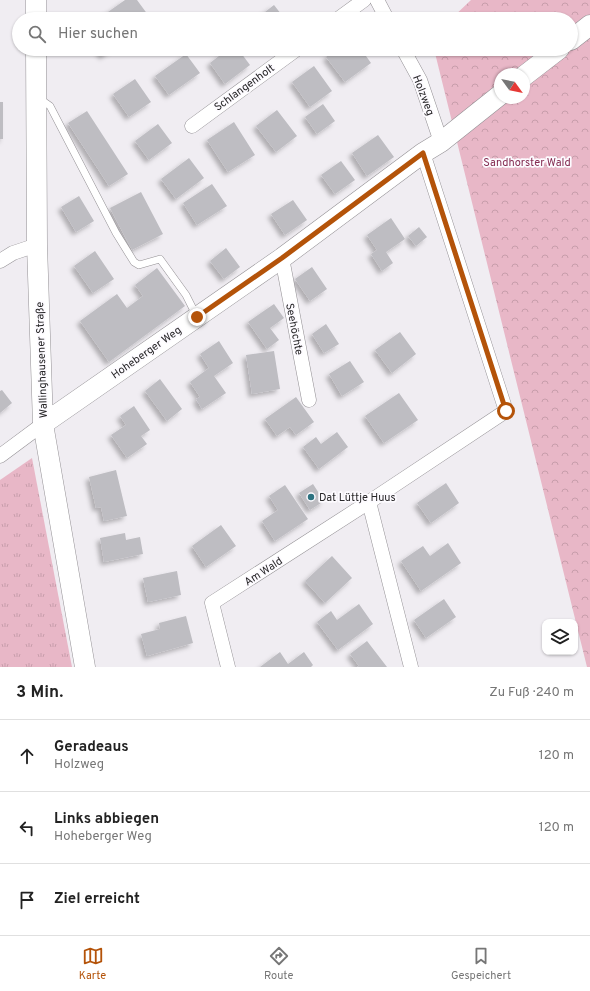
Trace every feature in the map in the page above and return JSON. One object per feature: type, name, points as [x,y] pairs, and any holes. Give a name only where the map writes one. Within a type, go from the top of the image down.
[{"type":"street","points":[[36,0],[36,12]]},
{"type":"street","points":[[348,12],[364,0]]},
{"type":"street","points":[[377,0],[383,12]]},
{"type":"street","points":[[578,34],[590,25]]},
{"type":"street","name":"Wallinghausener Straße","points":[[36,56],[37,245],[43,424],[85,667]]},
{"type":"street","name":"Schlangenholt","points":[[192,126],[287,56]]},
{"type":"street","name":"Holzweg","points":[[407,56],[420,80],[441,142]]},
{"type":"street","points":[[530,71],[550,56]]},
{"type":"street","name":"Hoheberger Weg","points":[[43,424],[282,258],[423,153],[441,142],[494,100]]},
{"type":"street","name":"Am Wald","points":[[228,667],[212,603],[369,502],[506,411],[423,153]]},
{"type":"street","points":[[0,260],[14,253],[37,245]]},
{"type":"street","name":"Seehöchte","points":[[282,258],[309,400]]},
{"type":"street","points":[[0,456],[43,424]]},
{"type":"street","points":[[369,502],[411,667]]},
{"type":"lane","points":[[37,97],[50,106],[116,233],[134,262],[139,265],[160,259],[186,295],[197,317]]},
{"type":"green space","name":"Sandhorster Wald","points":[[471,0],[590,0],[590,667],[587,667],[578,631],[578,619],[575,619],[436,56],[578,56],[578,12],[458,12]]},
{"type":"green space","points":[[32,458],[72,667],[0,667],[0,480]]},
{"type":"building","points":[[125,0],[137,0],[146,12],[108,12]]},
{"type":"building","points":[[274,5],[280,12],[265,12]]},
{"type":"building","points":[[183,56],[187,56],[200,73],[169,95],[155,76]]},
{"type":"building","points":[[219,56],[243,56],[250,65],[225,84],[210,63]]},
{"type":"building","points":[[366,56],[371,63],[345,82],[326,57]]},
{"type":"building","points":[[314,66],[332,91],[310,107],[292,82]]},
{"type":"building","points":[[135,79],[151,102],[129,117],[113,94]]},
{"type":"building","points":[[0,102],[3,102],[3,139],[0,139]]},
{"type":"building","points":[[323,104],[335,121],[317,134],[305,117]]},
{"type":"building","points":[[277,110],[297,136],[276,152],[256,126]]},
{"type":"building","points":[[87,111],[128,174],[109,186],[68,123]]},
{"type":"building","points":[[234,122],[255,155],[228,172],[207,140]]},
{"type":"building","points":[[158,124],[172,143],[149,160],[135,141]]},
{"type":"building","points":[[378,135],[394,157],[367,176],[352,153]]},
{"type":"building","points":[[189,158],[204,178],[176,199],[161,179]]},
{"type":"building","points":[[341,161],[355,180],[335,194],[321,175]]},
{"type":"building","points":[[212,184],[227,206],[197,225],[183,203]]},
{"type":"building","points":[[141,192],[163,234],[132,250],[110,208]]},
{"type":"building","points":[[79,196],[94,221],[76,232],[61,207]]},
{"type":"building","points":[[293,200],[307,220],[285,235],[271,214]]},
{"type":"building","points":[[391,218],[405,239],[386,252],[393,263],[382,271],[371,254],[377,250],[367,235]]},
{"type":"building","points":[[419,227],[427,237],[416,246],[408,236]]},
{"type":"building","points":[[226,248],[240,267],[224,279],[210,261]]},
{"type":"building","points":[[95,251],[114,279],[93,293],[74,266]]},
{"type":"building","points":[[312,267],[327,289],[310,301],[295,279]]},
{"type":"building","points":[[157,268],[185,306],[109,362],[80,321],[117,294],[127,308],[143,296],[135,285]]},
{"type":"building","points":[[274,304],[284,318],[270,328],[279,340],[267,349],[248,322]]},
{"type":"building","points":[[326,324],[339,344],[324,353],[312,334]]},
{"type":"building","points":[[400,332],[416,354],[392,373],[375,350]]},
{"type":"building","points":[[219,341],[233,363],[214,376],[226,393],[202,409],[196,399],[200,397],[190,382],[209,368],[200,354]]},
{"type":"building","points":[[274,351],[280,389],[252,394],[246,355]]},
{"type":"building","points":[[350,361],[364,382],[342,396],[329,374]]},
{"type":"building","points":[[160,379],[182,409],[167,421],[145,391]]},
{"type":"building","points":[[2,390],[12,403],[0,413],[0,391]]},
{"type":"building","points":[[399,393],[418,420],[384,443],[365,416]]},
{"type":"building","points":[[296,397],[314,422],[296,435],[290,427],[277,436],[265,419]]},
{"type":"building","points":[[134,406],[150,430],[141,436],[147,444],[127,458],[111,435],[126,425],[120,416]]},
{"type":"building","points":[[337,432],[348,447],[319,469],[303,447],[316,437],[321,444]]},
{"type":"building","points":[[116,470],[127,516],[104,521],[101,507],[96,508],[89,477]]},
{"type":"building","points":[[446,483],[459,503],[431,523],[417,503]]},
{"type":"building","name":"Dat Lüttje Huus","points":[[313,484],[324,501],[310,510],[299,493]]},
{"type":"building","points":[[285,485],[308,519],[275,541],[262,521],[278,510],[269,496]]},
{"type":"building","points":[[221,525],[236,546],[206,567],[192,546]]},
{"type":"building","points":[[125,533],[126,540],[140,537],[143,554],[104,562],[100,538]]},
{"type":"building","points":[[448,543],[461,563],[421,591],[401,561],[423,546],[430,556]]},
{"type":"building","points":[[332,556],[352,578],[325,603],[305,581]]},
{"type":"building","points":[[177,571],[181,595],[148,602],[143,578]]},
{"type":"building","points":[[444,599],[456,617],[426,638],[414,620]]},
{"type":"building","points":[[359,604],[373,624],[338,650],[317,622],[331,611],[337,620]]},
{"type":"building","points":[[186,616],[193,643],[147,656],[141,634],[160,629],[159,623]]},
{"type":"building","points":[[367,641],[387,667],[357,667],[359,666],[350,654]]},
{"type":"building","points":[[280,652],[288,664],[304,652],[313,665],[311,667],[260,667]]},
{"type":"place","name":"Dat Lüttje Huus","points":[[311,497]]},
{"type":"route","points":[[197,317],[282,258],[423,153],[506,411]]}]
